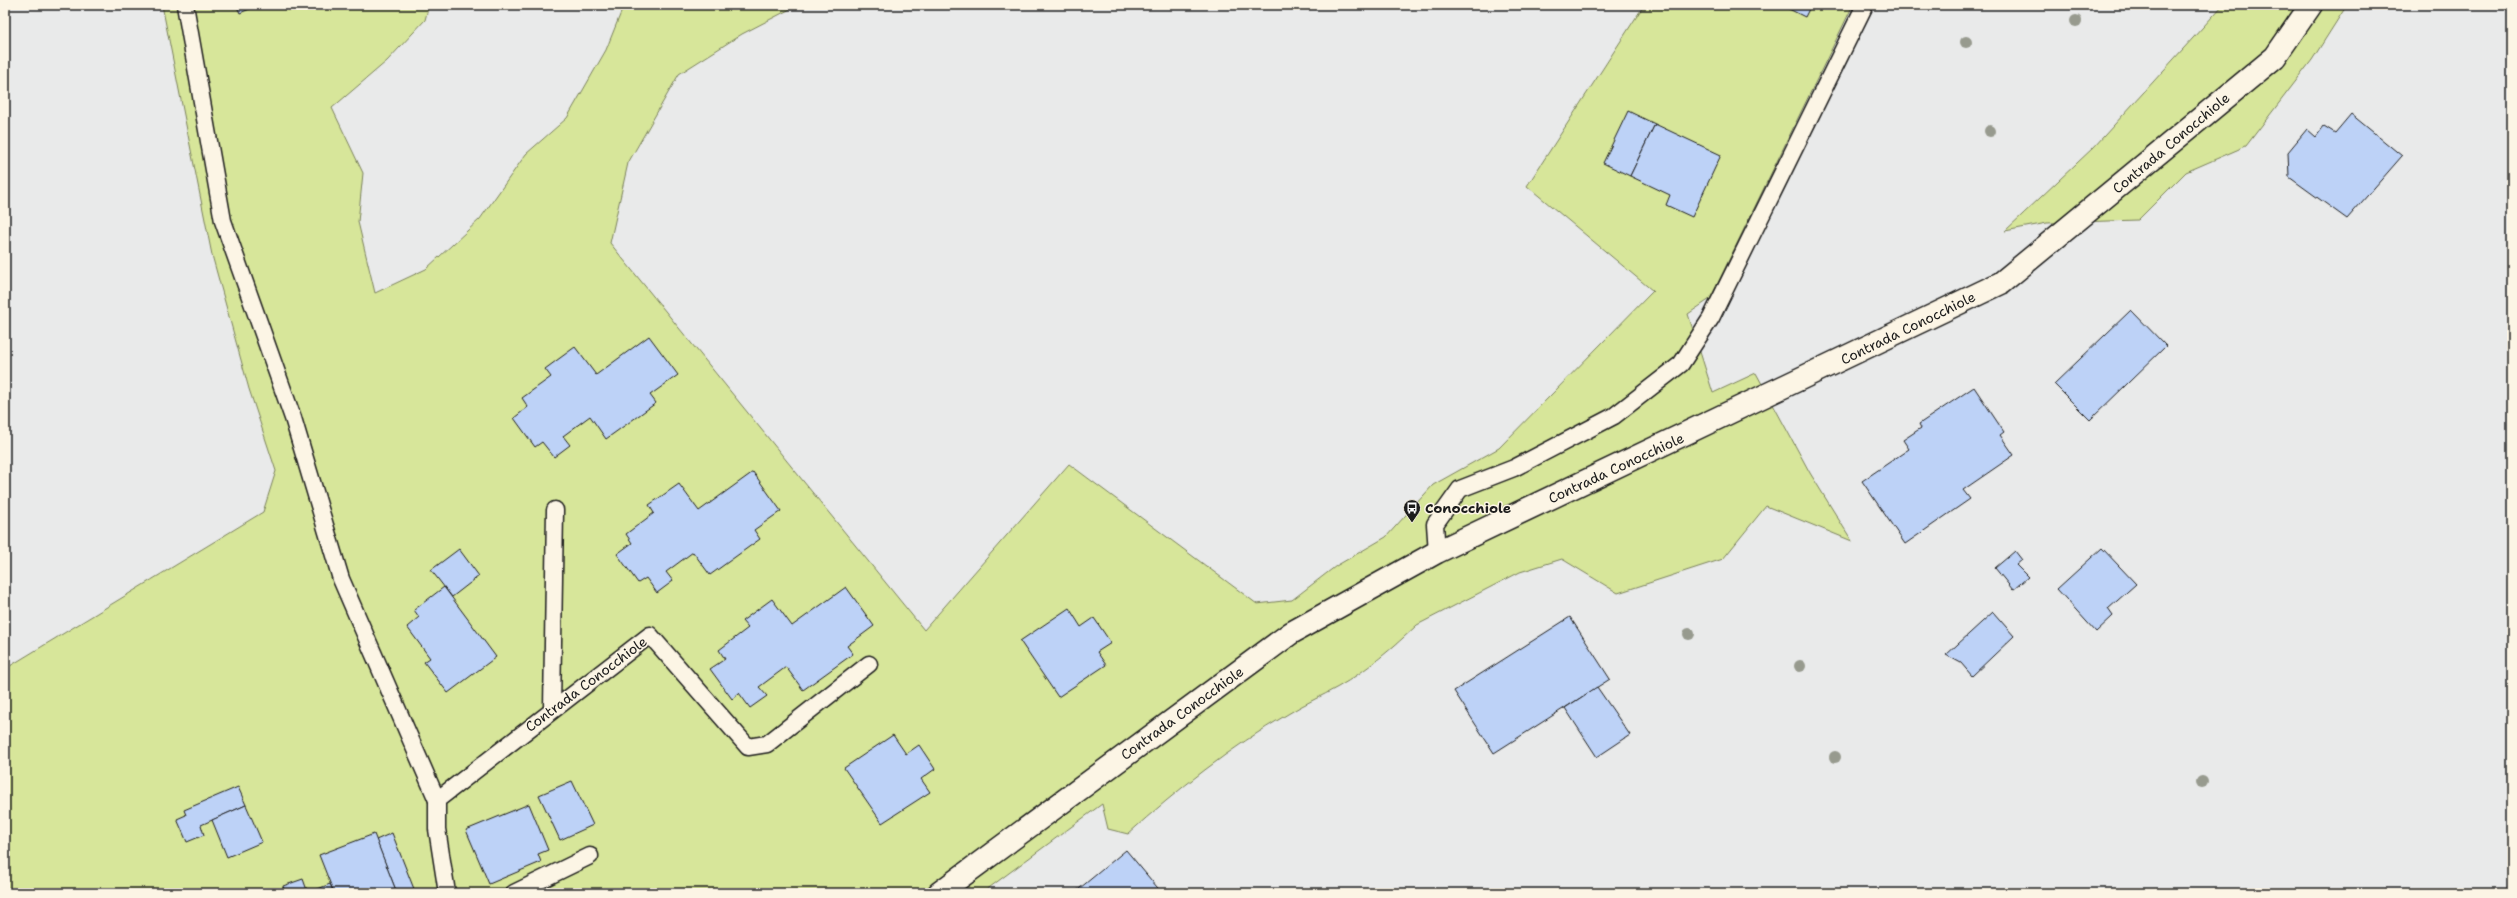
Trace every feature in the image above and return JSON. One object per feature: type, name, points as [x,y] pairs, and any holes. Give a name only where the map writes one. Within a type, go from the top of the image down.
[{"type":"street","name":"Contrada Conocchiole","points":[[939,893],[1291,633],[1437,552],[2001,283],[2275,57],[2311,5]]},
{"type":"lane","points":[[185,5],[223,221],[293,418],[341,579],[437,800],[437,829],[447,893]]},
{"type":"lane","points":[[1437,552],[1435,524],[1460,489],[1514,468],[1614,416],[1681,364],[1711,318],[1864,5]]},
{"type":"lane","points":[[552,709],[555,510]]},
{"type":"lane","name":"Contrada Conocchiole","points":[[437,800],[552,709],[650,635],[748,747],[767,744],[869,664]]},
{"type":"lane","points":[[514,893],[590,856]]},
{"type":"green space","points":[[162,5],[429,5],[425,20],[387,61],[332,108],[363,173],[358,222],[375,293],[426,269],[480,219],[526,154],[567,118],[606,50],[624,5],[798,5],[742,34],[679,74],[628,163],[610,243],[924,630],[1069,464],[1257,604],[1292,600],[1336,566],[1386,537],[1433,485],[1499,448],[1653,291],[1527,186],[1644,5],[1853,5],[1710,299],[1688,314],[1713,393],[1756,373],[1810,473],[1852,541],[1766,506],[1723,559],[1618,593],[1562,559],[1520,572],[1417,625],[1359,674],[1288,714],[1225,755],[1185,785],[1128,834],[1108,829],[1102,804],[982,893],[5,893],[5,669],[263,512],[276,471],[249,389],[212,255]]},
{"type":"green space","points":[[2223,5],[2347,5],[2312,60],[2246,146],[2186,172],[2138,220],[2047,223],[2005,231],[2094,147]]},
{"type":"building","points":[[236,5],[259,5],[240,13]]},
{"type":"building","points":[[1781,5],[1811,5],[1805,17]]},
{"type":"building","points":[[1628,111],[1655,124],[1630,176],[1603,163]]},
{"type":"building","points":[[2351,114],[2402,156],[2347,219],[2289,177],[2288,152],[2307,129],[2316,137],[2324,126],[2335,133]]},
{"type":"building","points":[[1655,124],[1721,155],[1692,217],[1666,205],[1670,195],[1630,176]]},
{"type":"building","points":[[2131,310],[2166,346],[2090,420],[2054,384]]},
{"type":"building","points":[[649,336],[678,375],[650,395],[656,403],[606,439],[590,416],[563,436],[570,445],[554,457],[542,442],[535,447],[514,418],[528,407],[522,398],[551,377],[545,369],[575,347],[596,375]]},
{"type":"building","points":[[1974,387],[2004,432],[2000,435],[2014,455],[1963,490],[1970,499],[1905,544],[1862,481],[1909,449],[1903,440],[1921,428],[1919,424]]},
{"type":"building","points":[[753,472],[781,511],[754,530],[760,539],[710,575],[693,552],[666,572],[673,581],[657,593],[646,578],[638,583],[617,554],[632,543],[626,534],[654,513],[649,505],[679,484],[699,511]]},
{"type":"building","points":[[2102,548],[2136,584],[2108,609],[2113,616],[2096,632],[2057,589]]},
{"type":"building","points":[[459,549],[479,576],[452,597],[431,570]]},
{"type":"building","points":[[2015,551],[2022,560],[2016,565],[2028,577],[2013,590],[1995,568]]},
{"type":"building","points":[[444,587],[496,657],[448,693],[424,662],[430,658],[407,627],[419,617],[414,610]]},
{"type":"building","points":[[846,587],[874,626],[847,646],[853,654],[803,690],[786,667],[759,687],[767,696],[750,708],[739,693],[732,699],[710,669],[725,659],[719,650],[748,628],[742,621],[772,599],[792,626]]},
{"type":"building","points":[[1069,608],[1081,627],[1094,618],[1111,643],[1097,652],[1106,665],[1058,697],[1020,641]]},
{"type":"building","points":[[1993,612],[2014,636],[1972,676],[1961,663],[1946,655]]},
{"type":"building","points":[[1570,617],[1610,679],[1494,753],[1454,691]]},
{"type":"building","points":[[1597,687],[1630,735],[1597,757],[1565,708]]},
{"type":"building","points":[[893,735],[906,754],[919,745],[935,769],[921,779],[930,792],[882,823],[844,768]]},
{"type":"building","points":[[572,781],[593,825],[560,840],[539,795]]},
{"type":"building","points":[[238,787],[246,805],[201,825],[204,835],[187,842],[177,819],[186,815],[184,810]]},
{"type":"building","points":[[529,804],[548,850],[538,854],[541,862],[489,884],[466,830]]},
{"type":"building","points":[[246,805],[262,842],[227,857],[212,820]]},
{"type":"building","points":[[392,833],[414,889],[404,893],[397,893],[376,840]]},
{"type":"building","points":[[374,834],[397,893],[334,893],[319,855]]},
{"type":"building","points":[[1126,850],[1162,893],[1074,893]]},
{"type":"building","points":[[303,879],[308,893],[285,893],[283,886]]},
{"type":"building","points":[[330,884],[334,893],[308,893]]},
{"type":"place","name":"Conocchiole","points":[[1412,523]]}]
